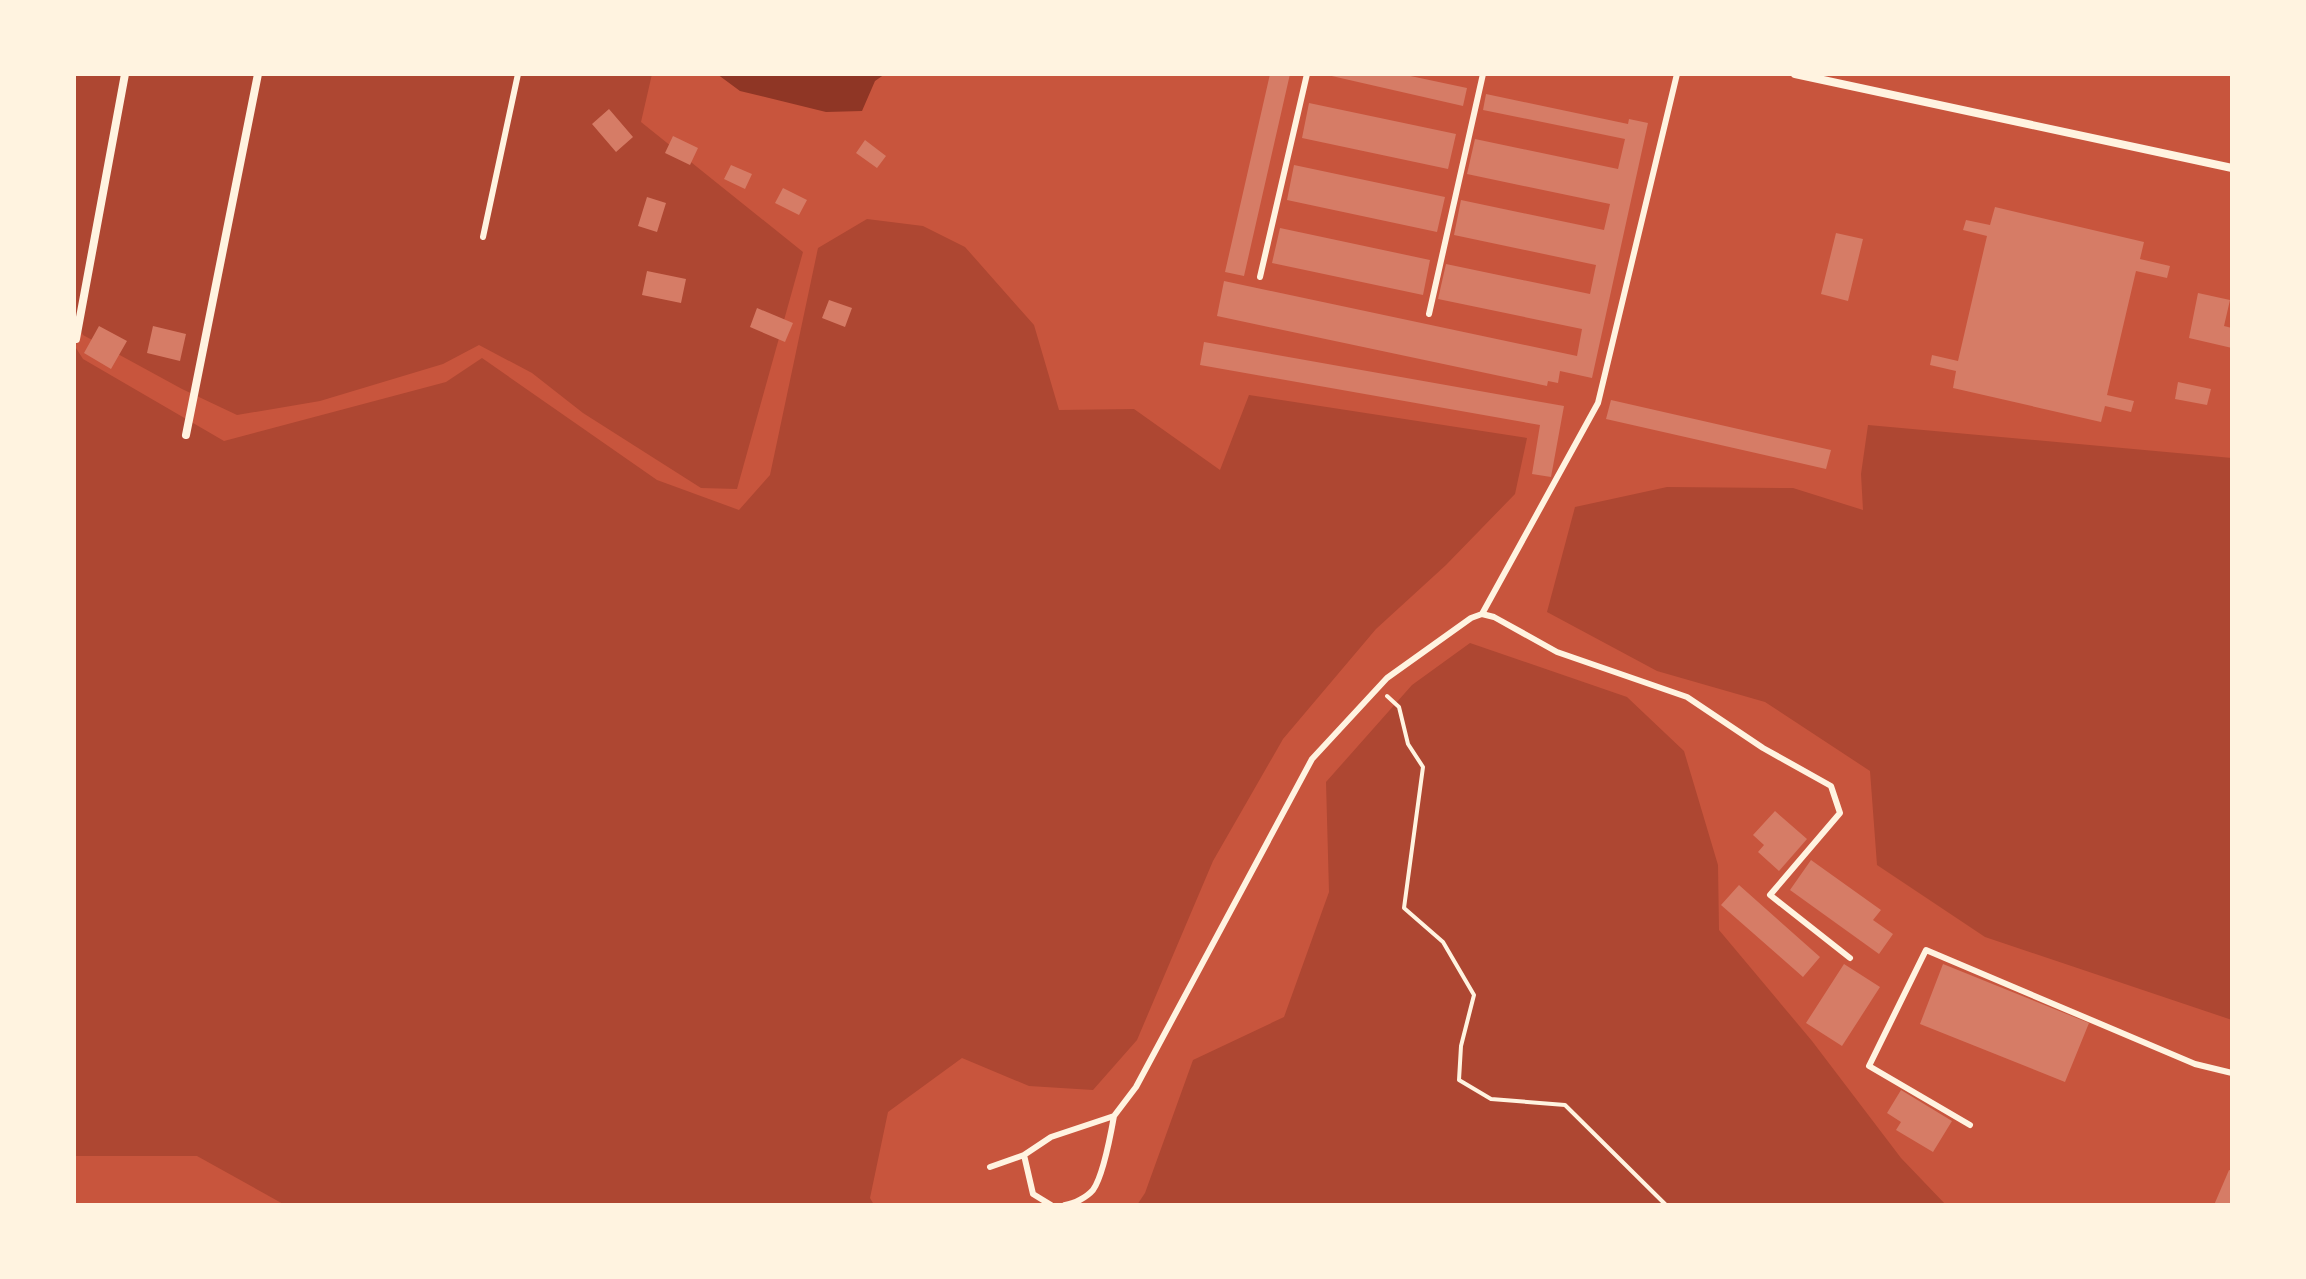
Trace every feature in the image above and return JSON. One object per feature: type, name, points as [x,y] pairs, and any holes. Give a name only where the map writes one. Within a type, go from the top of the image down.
[{"type":"street","points":[[76,339],[125,74]]},
{"type":"street","points":[[186,435],[258,74]]},
{"type":"street","points":[[1795,74],[2232,168]]},
{"type":"lane","points":[[483,237],[518,74]]},
{"type":"lane","points":[[1260,277],[1307,74]]},
{"type":"lane","points":[[1429,314],[1483,74]]},
{"type":"lane","points":[[1482,614],[1598,403],[1677,74]]},
{"type":"lane","points":[[1065,1205],[1073,1204],[1093,1190],[1110,1141],[1114,1116],[1136,1087],[1312,759],[1387,678],[1471,618],[1482,614],[1494,617],[1557,652],[1687,697],[1763,748],[1831,786],[1840,813],[1770,895],[1850,958]]},
{"type":"lane","points":[[1970,1125],[1869,1066],[1926,950],[2195,1064],[2232,1073]]},
{"type":"lane","points":[[990,1167],[1024,1155],[1051,1137],[1114,1116]]},
{"type":"lane","points":[[1024,1155],[1033,1194],[1051,1205]]},
{"type":"path","points":[[1377,688],[1399,707],[1408,744],[1423,767],[1404,908],[1443,942],[1474,995],[1461,1046],[1459,1080],[1491,1099],[1565,1105],[1666,1205]]},
{"type":"shaded area","points":[[74,74],[652,74],[641,122],[803,252],[737,489],[701,488],[583,413],[532,373],[479,345],[443,364],[320,401],[237,415],[83,335],[74,317]]},
{"type":"shaded area","points":[[717,74],[885,74],[875,81],[862,111],[826,112],[740,91]]},
{"type":"shaded area","points":[[867,219],[923,226],[965,247],[1034,325],[1059,410],[1134,409],[1220,470],[1249,395],[1527,438],[1515,494],[1446,565],[1376,629],[1283,739],[1213,861],[1137,1040],[1093,1090],[1029,1086],[962,1058],[888,1112],[870,1198],[874,1205],[285,1205],[197,1156],[74,1156],[74,345],[83,359],[224,441],[446,382],[482,358],[657,480],[739,510],[770,475],[818,248]]},
{"type":"shaded area","points":[[1868,425],[2232,458],[2232,1020],[1985,937],[1877,865],[1870,771],[1765,702],[1657,671],[1547,612],[1575,507],[1667,487],[1793,488],[1863,510],[1861,474]]},
{"type":"shaded area","points":[[1470,643],[1627,697],[1684,751],[1718,865],[1719,930],[1812,1041],[1901,1158],[1946,1205],[1137,1205],[1145,1193],[1193,1060],[1284,1017],[1329,892],[1326,782],[1412,685]]},
{"type":"building","points":[[1270,74],[1290,74],[1244,276],[1225,272]]},
{"type":"building","points":[[1323,74],[1401,74],[1467,88],[1463,106]]},
{"type":"building","points":[[1486,94],[1628,124],[1629,119],[1648,123],[1592,378],[1560,371],[1558,383],[1548,381],[1547,386],[1217,316],[1224,281],[1577,356],[1582,329],[1438,299],[1446,264],[1590,294],[1596,265],[1454,235],[1461,200],[1604,230],[1610,204],[1467,174],[1475,139],[1618,169],[1625,139],[1483,110]]},
{"type":"building","points":[[1309,103],[1456,134],[1448,169],[1302,138]]},
{"type":"building","points":[[609,109],[633,137],[616,152],[592,124]]},
{"type":"building","points":[[673,136],[698,148],[690,165],[665,153]]},
{"type":"building","points":[[865,140],[886,156],[877,168],[856,153]]},
{"type":"building","points":[[731,165],[752,174],[745,189],[724,179]]},
{"type":"building","points":[[1294,165],[1445,197],[1437,232],[1287,200]]},
{"type":"building","points":[[783,188],[807,200],[799,215],[775,203]]},
{"type":"building","points":[[647,197],[666,203],[657,232],[638,226]]},
{"type":"building","points":[[1995,207],[2144,242],[2140,259],[2170,266],[2167,278],[2136,271],[2107,395],[2134,401],[2131,412],[2105,406],[2101,422],[1953,388],[1956,371],[1930,365],[1932,355],[1958,361],[1987,236],[1963,230],[1966,220],[1990,225]]},
{"type":"building","points":[[1280,228],[1430,260],[1423,295],[1272,263]]},
{"type":"building","points":[[1836,233],[1863,239],[1848,301],[1821,294]]},
{"type":"building","points":[[647,271],[686,279],[681,303],[642,295]]},
{"type":"building","points":[[2198,293],[2230,300],[2224,326],[2232,328],[2232,348],[2189,338]]},
{"type":"building","points":[[829,300],[852,308],[845,327],[822,318]]},
{"type":"building","points":[[757,308],[793,323],[785,342],[750,327]]},
{"type":"building","points":[[99,326],[127,341],[111,369],[84,353]]},
{"type":"building","points":[[153,326],[186,334],[180,361],[147,353]]},
{"type":"building","points":[[1204,342],[1564,406],[1551,477],[1532,474],[1540,425],[1200,365]]},
{"type":"building","points":[[2178,382],[2211,389],[2207,405],[2175,399]]},
{"type":"building","points":[[1611,400],[1831,450],[1826,469],[1606,419]]},
{"type":"building","points":[[1775,811],[1807,839],[1779,871],[1758,852],[1764,845],[1753,835]]},
{"type":"building","points":[[1811,860],[1881,910],[1873,920],[1893,934],[1879,954],[1790,890]]},
{"type":"building","points":[[1739,885],[1820,957],[1803,977],[1721,905]]},
{"type":"building","points":[[1844,964],[1880,987],[1842,1046],[1806,1023]]},
{"type":"building","points":[[1943,964],[2089,1023],[2065,1082],[1920,1024]]},
{"type":"building","points":[[1901,1090],[1952,1121],[1933,1152],[1896,1130],[1901,1122],[1887,1113]]},
{"type":"building","points":[[2229,1170],[2232,1171],[2232,1205],[2214,1205]]}]
